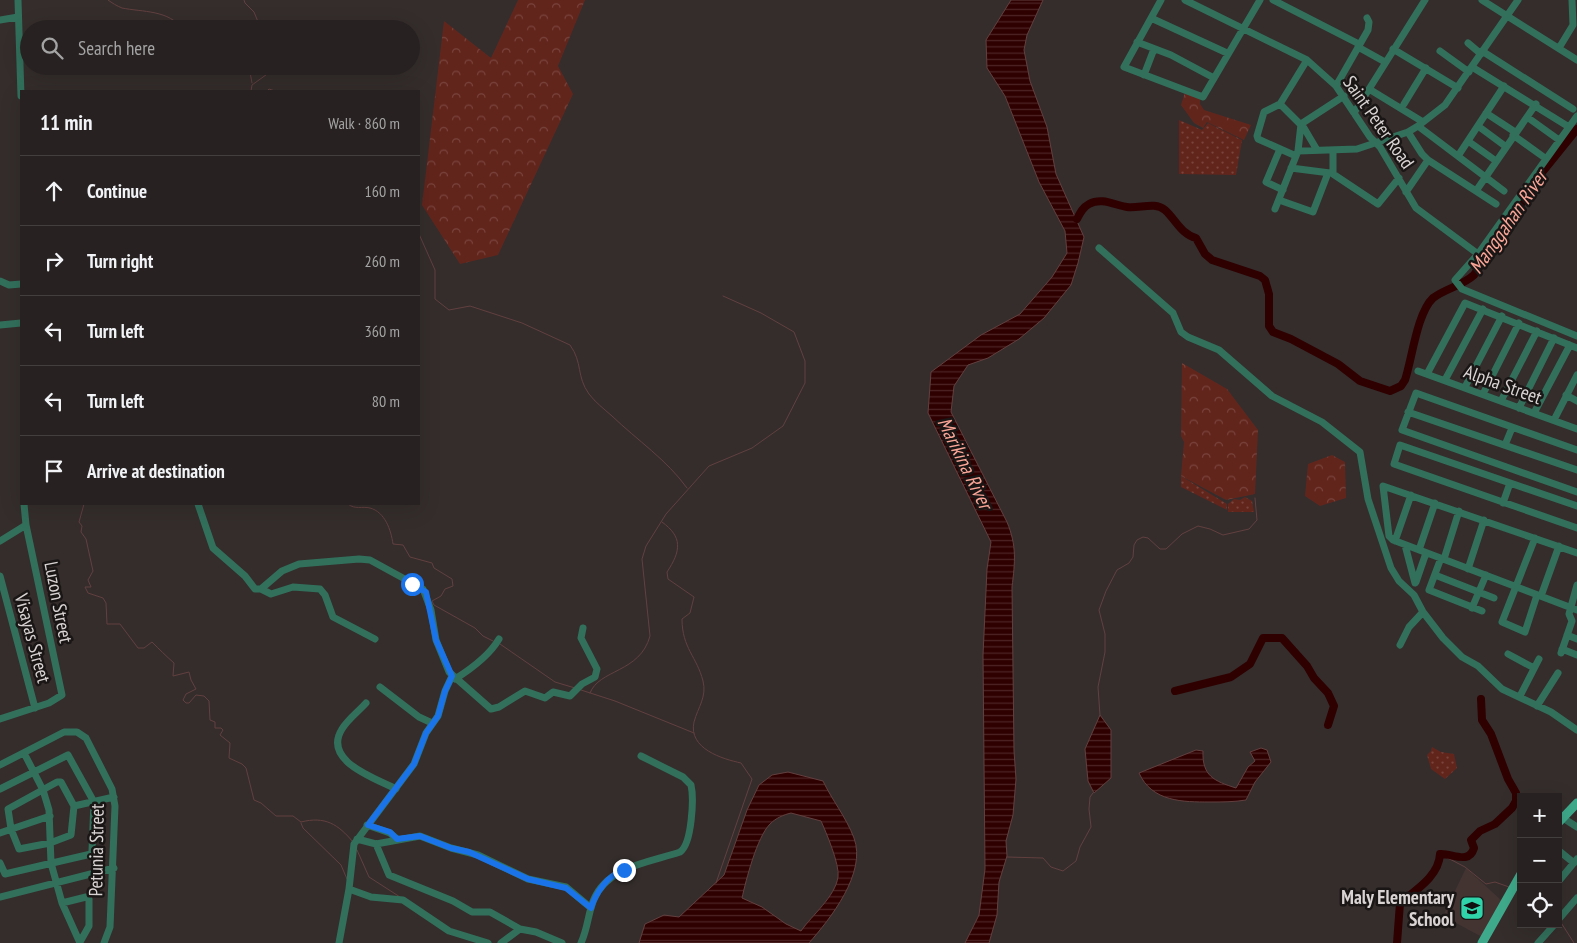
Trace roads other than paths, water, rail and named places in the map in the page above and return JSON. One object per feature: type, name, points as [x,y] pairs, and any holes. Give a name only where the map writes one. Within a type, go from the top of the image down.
[{"type":"main road","points":[[1562,819],[1577,803]]},
{"type":"main road","points":[[1482,943],[1517,881]]},
{"type":"street","points":[[18,0],[20,70]]},
{"type":"street","points":[[1161,0],[1124,67],[1203,97],[1227,53],[1260,0]]},
{"type":"street","name":"Saint Peter Road","points":[[1186,0],[1244,27],[1307,60],[1336,86],[1344,96],[1370,137],[1377,143],[1406,192],[1422,214],[1478,254]]},
{"type":"street","points":[[1273,0],[1386,62]]},
{"type":"street","points":[[1354,113],[1426,0]]},
{"type":"street","points":[[1482,0],[1576,57]]},
{"type":"street","points":[[1307,60],[1280,104],[1264,112],[1257,136],[1258,139],[1280,149],[1297,153],[1317,150],[1357,149],[1408,132],[1445,105],[1518,0]]},
{"type":"street","points":[[1559,48],[1573,25],[1572,0]]},
{"type":"street","points":[[0,20],[18,17]]},
{"type":"street","points":[[1151,18],[1227,53]]},
{"type":"street","points":[[1336,86],[1370,27],[1367,18]]},
{"type":"street","points":[[1137,42],[1214,78]]},
{"type":"street","points":[[1468,43],[1575,112],[1568,127],[1478,254],[1455,280],[1462,289],[1577,336]]},
{"type":"street","points":[[1144,75],[1154,49]]},
{"type":"street","points":[[1394,49],[1458,88]]},
{"type":"street","points":[[1440,51],[1470,70],[1536,104],[1568,127]]},
{"type":"street","points":[[1404,104],[1426,68]]},
{"type":"street","points":[[20,75],[21,90]]},
{"type":"street","points":[[1458,156],[1504,86]]},
{"type":"street","points":[[1369,88],[1421,124],[1458,156],[1504,191]]},
{"type":"street","points":[[1276,209],[1297,153],[1301,124],[1344,96]]},
{"type":"street","points":[[1280,104],[1301,124],[1317,150]]},
{"type":"street","points":[[1476,191],[1505,146],[1536,104]]},
{"type":"street","points":[[1486,113],[1545,158]]},
{"type":"street","points":[[1527,117],[1559,140]]},
{"type":"street","points":[[1478,126],[1505,146]]},
{"type":"street","points":[[1408,132],[1428,160],[1496,204]]},
{"type":"street","points":[[1468,141],[1496,162]]},
{"type":"street","points":[[1280,149],[1266,182],[1283,190]]},
{"type":"street","points":[[1279,200],[1311,213],[1330,173],[1333,151]]},
{"type":"street","points":[[1406,192],[1428,160]]},
{"type":"street","points":[[1291,168],[1330,173],[1378,204],[1398,178]]},
{"type":"street","points":[[1099,248],[1173,312],[1181,332],[1188,338],[1219,350],[1272,396],[1322,422],[1360,452],[1368,499],[1391,568],[1399,582],[1414,595],[1423,612],[1451,648],[1478,666],[1502,689],[1520,696],[1566,721],[1577,730]]},
{"type":"street","points":[[0,281],[9,285],[20,284]]},
{"type":"street","points":[[1427,374],[1466,303],[1483,309],[1574,346],[1534,413]]},
{"type":"street","points":[[1445,380],[1483,309]]},
{"type":"street","points":[[1464,388],[1502,316]]},
{"type":"street","points":[[0,325],[20,323]]},
{"type":"street","points":[[1483,394],[1519,324]]},
{"type":"street","points":[[1501,401],[1537,331]]},
{"type":"street","points":[[1519,408],[1554,338]]},
{"type":"street","name":"Alpha Street","points":[[1418,371],[1577,428]]},
{"type":"street","points":[[1554,420],[1577,375]]},
{"type":"street","points":[[1576,489],[1402,430],[1416,393],[1577,450]]},
{"type":"street","points":[[1566,395],[1577,400]]},
{"type":"street","points":[[1408,412],[1577,470]]},
{"type":"street","points":[[1505,445],[1512,428]]},
{"type":"street","points":[[1577,506],[1400,445],[1394,464],[1577,528]]},
{"type":"street","points":[[1503,503],[1510,483]]},
{"type":"street","points":[[1574,609],[1395,541],[1389,536],[1383,486],[1577,553]]},
{"type":"street","points":[[1395,541],[1411,495]]},
{"type":"street","points":[[1405,545],[1416,583],[1436,503]]},
{"type":"street","name":"Luzon Street","points":[[24,505],[24,515],[62,695],[35,708]]},
{"type":"street","points":[[198,505],[213,548],[245,576],[255,589],[261,589],[271,594],[293,587],[320,589],[325,595],[333,616],[375,639]]},
{"type":"street","points":[[1459,512],[1429,590],[1482,611]]},
{"type":"street","points":[[1468,568],[1484,520]]},
{"type":"street","points":[[0,540],[26,525]]},
{"type":"street","points":[[1534,538],[1502,622],[1525,632],[1559,546]]},
{"type":"street","points":[[261,589],[282,572],[299,564],[370,560],[426,592],[436,640],[454,678],[492,709],[525,691],[546,698],[553,692],[570,696],[577,688],[597,674],[595,664],[581,638],[582,628]]},
{"type":"street","points":[[1435,575],[1494,598]]},
{"type":"street","points":[[1472,608],[1486,575]]},
{"type":"street","name":"Visayas Street","points":[[0,576],[35,708]]},
{"type":"street","points":[[1577,584],[1574,609],[1569,614],[1575,622],[1567,635],[1562,651],[1577,655]]},
{"type":"street","points":[[1400,645],[1409,627],[1423,612]]},
{"type":"street","points":[[1567,635],[1577,639]]},
{"type":"street","points":[[339,943],[349,889],[353,849],[357,838],[414,764],[432,723],[438,716],[445,691],[454,678],[472,669],[494,648],[499,639]]},
{"type":"street","points":[[1508,654],[1534,668]]},
{"type":"street","points":[[1520,696],[1539,659]]},
{"type":"street","points":[[1537,706],[1558,673]]},
{"type":"street","points":[[380,687],[419,717],[432,723]]},
{"type":"street","points":[[366,703],[341,731],[338,740],[340,752],[345,760],[358,770],[396,789]]},
{"type":"street","points":[[0,720],[35,708]]},
{"type":"street","name":"Petunia Street","points":[[0,765],[64,732],[76,732],[86,738],[114,797],[114,868],[110,927],[104,943]]},
{"type":"street","points":[[24,752],[43,790],[50,816],[51,863],[62,903],[80,943]]},
{"type":"street","points":[[0,789],[66,755],[70,756],[94,802],[92,853],[5,874],[0,863]]},
{"type":"street","points":[[581,943],[590,922],[591,908],[601,889],[618,872],[680,852],[686,845],[692,804],[691,784],[683,777],[641,756]]},
{"type":"street","points":[[57,782],[61,782],[74,806],[71,835],[50,843],[19,849],[11,829],[8,809],[57,782]]},
{"type":"street","points":[[74,806],[114,797]]},
{"type":"street","points":[[0,833],[50,816]]},
{"type":"street","points":[[1562,820],[1577,828]]},
{"type":"street","points":[[368,825],[390,832],[397,839]]},
{"type":"street","points":[[357,838],[376,844],[420,836],[451,848],[469,852],[528,879],[566,888],[591,908]]},
{"type":"street","points":[[376,844],[389,875],[444,897],[472,912],[490,912],[520,929],[544,935],[562,943]]},
{"type":"street","points":[[1562,852],[1576,861],[1562,877]]},
{"type":"street","points":[[0,898],[114,868]]},
{"type":"street","points":[[349,889],[370,896],[403,900],[449,931],[488,943]]},
{"type":"street","points":[[62,903],[86,897],[89,899],[89,926],[80,943]]},
{"type":"street","points":[[1562,916],[1577,898]]},
{"type":"street","points":[[1538,943],[1551,928]]},
{"type":"street","points":[[501,943],[520,929]]},
{"type":"water","name":"Marikina River","points":[[1011,0],[1043,0],[1027,35],[1024,50],[1030,81],[1047,127],[1056,174],[1084,237],[1071,285],[1044,318],[1019,339],[988,358],[968,365],[954,386],[951,412],[1007,522],[1014,554],[1012,587],[1016,779],[1013,815],[1006,841],[1007,856],[999,882],[997,915],[989,943],[965,943],[979,915],[985,869],[983,655],[987,569],[991,542],[928,413],[931,372],[981,335],[1020,314],[1052,277],[1067,253],[1065,231],[1039,182],[1005,96],[987,68],[986,40]]},
{"type":"water","points":[[1100,715],[1111,730],[1111,778],[1094,793],[1088,781],[1085,749]]},
{"type":"water","points":[[1261,748],[1267,750],[1271,762],[1255,782],[1246,800],[1200,802],[1169,798],[1152,790],[1139,773],[1196,750],[1203,751],[1207,772],[1221,783],[1236,788],[1248,767],[1255,761],[1250,752]]},
{"type":"water","points":[[788,772],[823,781],[854,838],[857,852],[851,880],[844,895],[827,921],[809,943],[639,943],[645,924],[664,915],[679,917],[724,875],[747,810],[759,785],[772,775]],"holes":[[[791,813],[821,821],[835,857],[838,877],[833,892],[801,931],[786,924],[762,907],[742,898],[756,848],[770,824],[780,817]]]},
{"type":"waterway","points":[[108,0],[122,8],[147,11],[173,20]]},
{"type":"waterway","points":[[244,0],[254,12],[257,20]]},
{"type":"waterway","points":[[251,75],[252,83]]},
{"type":"waterway","points":[[251,90],[252,85],[266,75]]},
{"type":"waterway","points":[[268,90],[272,90]]},
{"type":"waterway","name":"Manggahan River","points":[[1077,219],[1085,207],[1099,201],[1127,207],[1161,207],[1182,230],[1196,238],[1205,254],[1212,260],[1260,276],[1265,280],[1269,294],[1269,326],[1273,332],[1291,339],[1338,364],[1360,381],[1390,391],[1401,386],[1405,380],[1419,325],[1427,305],[1433,298],[1474,275],[1540,175],[1577,129]]},
{"type":"waterway","points":[[420,236],[435,270],[435,299],[449,310],[470,306],[522,323],[570,345],[577,358],[582,381],[591,397],[661,459],[687,488]]},
{"type":"waterway","points":[[590,693],[602,679],[629,664],[645,648],[650,636],[642,559],[646,546],[666,514],[709,466],[752,448],[783,426],[805,383],[805,361],[794,332],[761,313],[723,296]]},
{"type":"waterway","points":[[1100,715],[1098,687],[1105,652],[1105,634],[1099,610],[1117,570],[1129,563],[1133,557],[1134,545],[1137,540],[1143,537],[1148,538],[1160,549],[1166,549],[1182,534],[1198,526],[1223,535],[1249,529],[1257,520],[1255,498]]},
{"type":"waterway","points":[[84,505],[79,522],[82,526],[81,532],[86,539],[93,571],[88,580],[91,587],[85,587],[88,593],[103,598],[106,603],[107,624],[120,624],[138,648],[144,648],[152,642],[174,663],[173,676],[189,672],[196,689],[186,694],[183,700],[189,703],[196,695],[204,696],[209,701],[210,720],[215,722],[215,728],[223,730],[220,735],[230,743],[229,758],[246,768],[254,800],[261,803],[276,816],[293,816],[301,822],[317,820],[330,823],[342,830],[353,842]]},
{"type":"waterway","points":[[350,505],[359,508],[370,508],[380,513],[391,533],[393,544],[403,545],[410,557],[432,563],[434,568],[452,579],[453,586],[445,589],[441,596],[432,601],[434,605],[475,628],[483,636],[493,641]]},
{"type":"waterway","points":[[662,522],[674,533],[678,545],[675,557],[667,572],[668,579],[694,597],[690,613],[682,619],[684,638],[700,673],[704,687],[703,697],[694,722],[696,739],[708,751],[725,759],[741,763],[752,779],[716,883]]},
{"type":"waterway","points":[[1175,691],[1231,677],[1250,664],[1263,638],[1282,638],[1328,693],[1334,706],[1328,725]]},
{"type":"waterway","points":[[500,644],[555,682],[575,688]]},
{"type":"waterway","points":[[581,690],[615,701],[694,733]]},
{"type":"waterway","points":[[1397,943],[1400,903],[1431,876],[1439,862],[1440,854],[1460,857],[1468,856],[1474,848],[1471,840],[1480,831],[1495,824],[1512,808],[1516,801],[1516,793],[1508,779],[1491,734],[1482,720],[1481,699]]},
{"type":"waterway","points":[[1007,857],[1043,858],[1051,867],[1063,871],[1076,861],[1080,847],[1091,827],[1089,809],[1090,797],[1093,793]]},
{"type":"waterway","points":[[301,823],[303,828],[341,865],[347,879]]},
{"type":"waterway","points":[[357,850],[369,877],[400,897]]},
{"type":"waterway","points":[[1440,854],[1465,867],[1486,884],[1495,882],[1509,887]]},
{"type":"waterway","points":[[1562,924],[1574,943]]},
{"type":"place","name":"Maly Elementary School","points":[[1472,908]]}]
